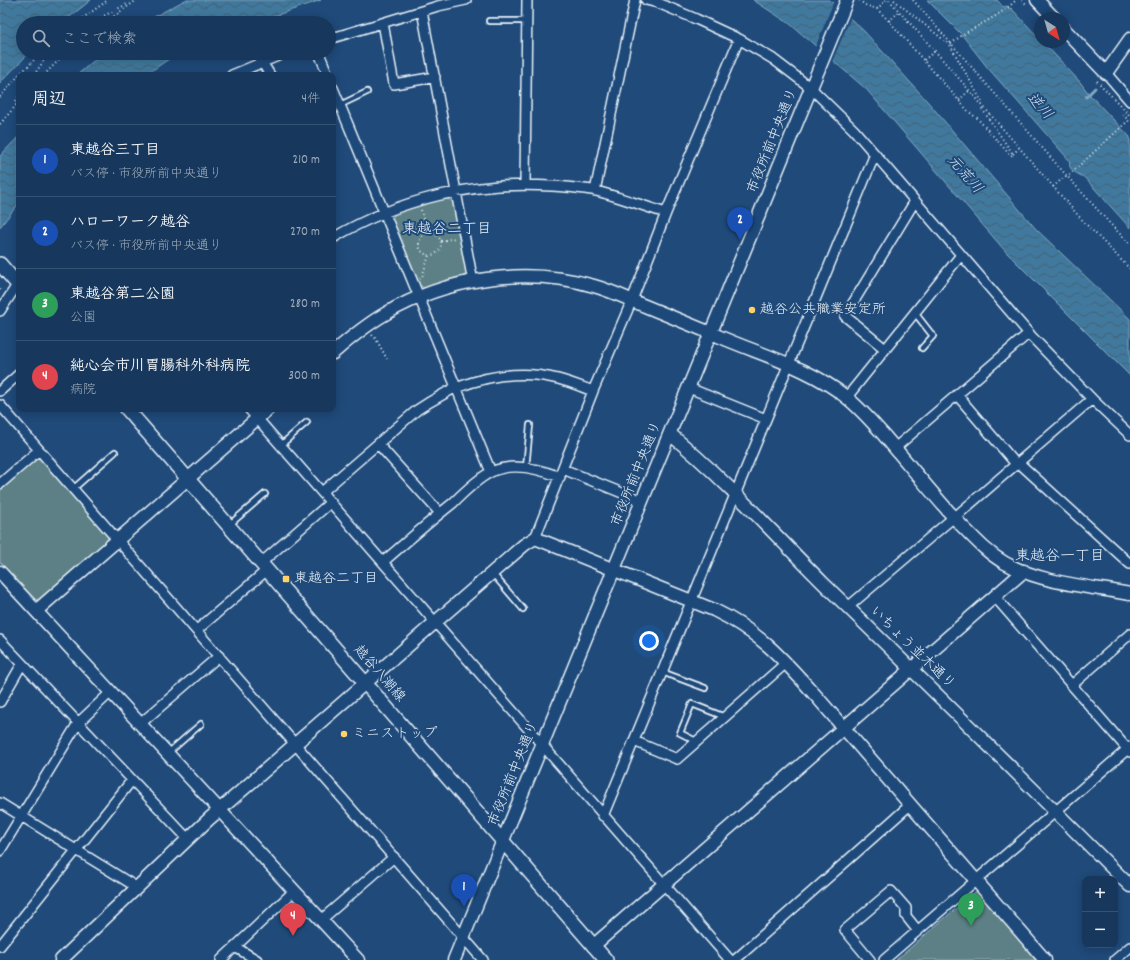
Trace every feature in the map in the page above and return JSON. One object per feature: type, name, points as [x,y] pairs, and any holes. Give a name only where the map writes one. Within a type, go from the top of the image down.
[{"type":"main road","points":[[0,264],[16,282]]},
{"type":"main road","name":"越谷八潮線","points":[[130,412],[606,960]]},
{"type":"street","points":[[336,38],[422,11],[466,0]]},
{"type":"street","points":[[525,184],[527,0]]},
{"type":"street","points":[[595,191],[635,0]]},
{"type":"street","points":[[646,0],[658,3],[739,39],[812,82],[1029,333],[1092,399],[1130,435]]},
{"type":"street","name":"市役所前中央通り","points":[[454,960],[541,744],[689,388],[812,82],[847,0]]},
{"type":"street","points":[[1037,0],[1048,12]]},
{"type":"street","points":[[422,11],[473,282]]},
{"type":"street","points":[[383,23],[394,84],[435,77]]},
{"type":"street","points":[[1070,35],[1130,101]]},
{"type":"street","points":[[61,960],[220,810],[524,545],[535,538],[562,473],[593,391],[739,39]]},
{"type":"street","points":[[1106,73],[1130,39]]},
{"type":"street","points":[[239,72],[267,60]]},
{"type":"street","points":[[322,60],[327,72]]},
{"type":"street","points":[[262,62],[268,72]]},
{"type":"street","points":[[336,95],[491,472]]},
{"type":"street","points":[[603,816],[875,154]]},
{"type":"street","points":[[336,236],[384,212],[419,201],[481,187],[525,184],[595,191],[666,213]]},
{"type":"street","points":[[885,349],[845,316],[914,201]]},
{"type":"street","points":[[847,397],[961,255]]},
{"type":"street","points":[[336,351],[365,327],[387,313],[441,289],[473,282],[513,277],[556,278],[593,285],[615,292],[815,376],[847,397],[895,448],[980,545],[1006,563],[1024,571],[1050,579],[1130,594]]},
{"type":"street","points":[[0,311],[16,282]]},
{"type":"street","points":[[895,448],[1029,333]]},
{"type":"street","points":[[322,492],[417,410],[456,387],[498,376],[540,375],[559,379],[593,391]]},
{"type":"street","points":[[0,391],[16,377]]},
{"type":"street","points":[[689,388],[766,419]]},
{"type":"street","points":[[957,395],[1017,463],[1130,564]]},
{"type":"street","points":[[848,607],[1092,399]]},
{"type":"street","points":[[0,405],[296,743],[483,960]]},
{"type":"street","points":[[251,412],[730,960]]},
{"type":"street","points":[[36,610],[265,412]]},
{"type":"street","name":"いちょう並木通り","points":[[670,434],[735,494],[1130,886]]},
{"type":"street","points":[[378,444],[440,513]]},
{"type":"street","points":[[0,484],[39,450]]},
{"type":"street","points":[[383,562],[491,472],[511,468],[526,468],[562,473],[642,501]]},
{"type":"street","points":[[196,630],[331,502]]},
{"type":"street","points":[[535,538],[714,610],[742,625],[769,646],[844,728],[1045,960]]},
{"type":"street","points":[[593,946],[1024,571]]},
{"type":"street","points":[[0,572],[358,960]]},
{"type":"street","points":[[884,960],[1129,749],[995,597]]},
{"type":"street","points":[[1072,685],[1130,634]]},
{"type":"street","points":[[0,640],[188,839]]},
{"type":"street","points":[[140,724],[219,656]]},
{"type":"street","points":[[634,741],[677,759],[786,663]]},
{"type":"street","points":[[0,702],[22,664]]},
{"type":"street","points":[[0,850],[78,723],[111,692]]},
{"type":"street","points":[[0,946],[132,780]]},
{"type":"street","points":[[0,803],[138,888]]},
{"type":"street","points":[[735,960],[910,805]]},
{"type":"street","points":[[321,920],[394,856]]},
{"type":"street","points":[[221,960],[294,891]]},
{"type":"street","points":[[870,960],[845,930],[891,891],[906,908],[906,916],[918,930]]},
{"type":"street","points":[[235,947],[257,960]]},
{"type":"street","points":[[1115,960],[1130,947]]},
{"type":"lane","points":[[489,21],[526,21]]},
{"type":"lane","points":[[340,105],[367,92]]},
{"type":"lane","points":[[915,313],[933,336],[922,348]]},
{"type":"lane","points":[[281,445],[307,422]]},
{"type":"lane","points":[[526,468],[530,425]]},
{"type":"lane","points":[[73,489],[115,452]]},
{"type":"lane","points":[[229,525],[265,494]]},
{"type":"lane","points":[[492,573],[523,609]]},
{"type":"lane","points":[[662,672],[705,688]]},
{"type":"lane","points":[[697,742],[680,733],[692,704],[725,718]]},
{"type":"lane","points":[[167,754],[201,724]]},
{"type":"path","points":[[86,16],[108,0]]},
{"type":"path","points":[[113,16],[137,0]]},
{"type":"path","points":[[859,0],[864,5],[877,9],[889,21],[1011,156],[1019,148]]},
{"type":"path","points":[[877,9],[886,0]]},
{"type":"path","points":[[889,0],[970,90],[1084,222],[1130,269]]},
{"type":"path","points":[[894,0],[951,44],[982,102],[981,103]]},
{"type":"path","points":[[913,0],[1115,229],[1130,244]]},
{"type":"path","points":[[951,44],[962,34],[1009,7],[1015,2],[1013,0]]},
{"type":"path","points":[[104,16],[127,4],[128,5]]},
{"type":"path","points":[[889,21],[900,11]]},
{"type":"path","points":[[924,60],[935,51]]},
{"type":"path","points":[[22,72],[34,60]]},
{"type":"path","points":[[36,72],[45,60]]},
{"type":"path","points":[[47,72],[59,60]]},
{"type":"path","points":[[0,97],[16,78]]},
{"type":"path","points":[[959,100],[970,90]]},
{"type":"path","points":[[0,124],[16,105]]},
{"type":"path","points":[[984,107],[982,109],[1013,154]]},
{"type":"path","points":[[1053,186],[1068,176],[1129,122],[1122,114],[1126,112]]},
{"type":"path","points":[[419,201],[427,233]]},
{"type":"path","points":[[427,233],[435,234],[441,241],[439,251],[433,255],[422,252],[419,244],[421,238],[427,233]]},
{"type":"path","points":[[441,241],[464,236]]},
{"type":"path","points":[[414,286],[422,277],[429,255]]},
{"type":"path","points":[[365,327],[376,339],[387,359]]},
{"type":"green space","points":[[446,198],[453,202],[467,272],[462,278],[426,289],[419,285],[392,220],[395,213]]},
{"type":"green space","points":[[35,457],[41,457],[108,535],[108,543],[42,600],[35,599],[0,562],[0,488]]},
{"type":"green space","points":[[979,892],[1036,960],[896,960],[974,893]]},
{"type":"water","points":[[0,0],[91,0],[71,16],[16,16],[16,60],[22,60],[0,83]]},
{"type":"water","points":[[185,0],[321,0],[274,16],[156,16]]},
{"type":"water","name":"元荒川","points":[[753,0],[830,0],[864,31],[928,102],[1036,229],[1130,319],[1130,376],[1006,252],[866,89],[790,24]]},
{"type":"water","name":"逆川","points":[[927,0],[997,0],[1003,7],[1007,6],[1009,9],[1011,8],[1034,33],[1034,48],[1049,48],[1089,94],[1130,137],[1130,228],[1085,178],[1071,169],[1069,160],[987,67],[962,35]]},
{"type":"water","points":[[95,60],[168,60],[150,72],[81,72]]},
{"type":"water","points":[[16,139],[16,207],[0,227],[0,156]]},
{"type":"pier","points":[[834,1],[851,17],[832,62],[815,48]]},
{"type":"waterway","points":[[1086,97],[1095,88]]},
{"type":"place","name":"ハローワーク越谷","points":[[740,240]]},
{"type":"place","name":"越谷公共職業安定所","points":[[752,310]]},
{"type":"place","name":"東越谷二丁目","points":[[286,579]]},
{"type":"place","name":"ミニストップ","points":[[344,734]]},
{"type":"place","name":"東越谷三丁目","points":[[464,907]]},
{"type":"place","name":"東越谷第二公園","points":[[971,926]]},
{"type":"place","name":"純心会市川胃腸科外科病院","points":[[293,936]]},
{"type":"district","name":"東越谷二丁目","points":[[447,230]]},
{"type":"district","name":"東越谷一丁目","points":[[1060,557]]}]
